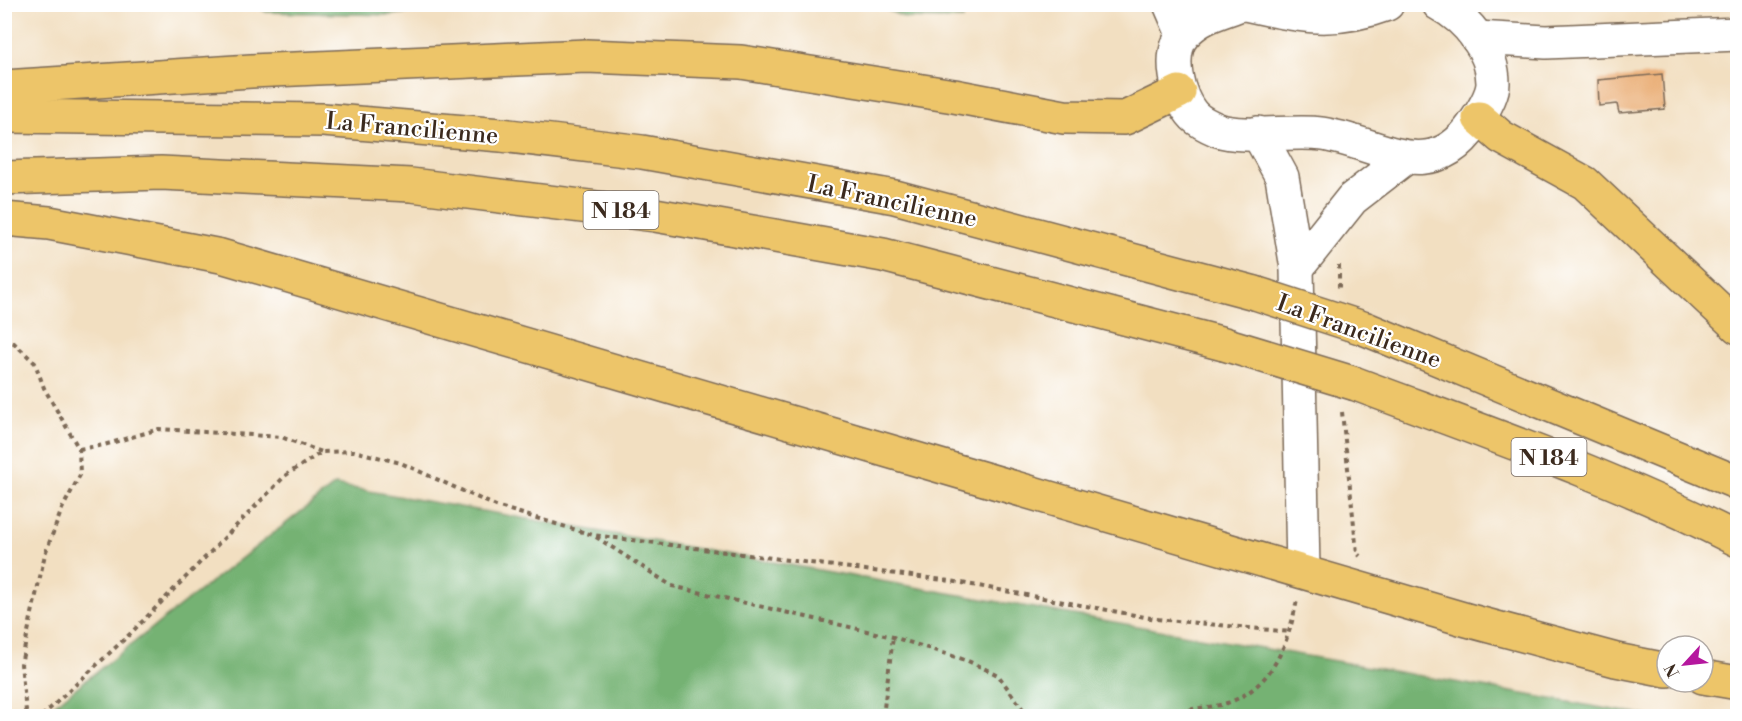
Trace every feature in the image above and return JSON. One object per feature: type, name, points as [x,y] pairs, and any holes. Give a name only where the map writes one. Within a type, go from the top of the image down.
[{"type":"highway","points":[[4,87],[251,71],[586,56],[741,62],[954,96],[1064,117],[1125,118],[1179,92]]},
{"type":"highway","name":"La Francilienne","points":[[4,116],[323,120],[501,135],[642,152],[895,197],[1255,293],[1366,329],[1737,483]]},
{"type":"highway","points":[[1479,118],[1501,137],[1585,183],[1737,327]]},
{"type":"highway","name":"N 184","points":[[4,177],[161,173],[411,185],[655,215],[883,255],[1224,344],[1349,394],[1570,465],[1686,514],[1737,540]]},
{"type":"highway","points":[[4,219],[49,223],[221,256],[1303,570],[1478,623],[1616,660],[1655,668]]},
{"type":"highway","points":[[1715,679],[1737,683]]},
{"type":"street","points":[[1170,4],[1183,34]]},
{"type":"street","points":[[1387,4],[1363,13],[1321,18],[1243,4],[1202,18],[1183,34],[1174,60],[1179,92],[1195,117],[1219,130],[1323,134],[1406,158],[1426,157],[1444,152],[1464,138],[1479,118],[1493,85],[1546,42]]},
{"type":"street","points":[[1439,4],[1455,13],[1477,38],[1490,60],[1493,85]]},
{"type":"street","points":[[1477,38],[1546,42],[1737,34]]},
{"type":"street","points":[[1258,133],[1282,177],[1297,268],[1303,570]]},
{"type":"street","points":[[1297,268],[1352,200],[1406,158]]},
{"type":"path","points":[[1339,257],[1339,299]]},
{"type":"path","points":[[4,340],[14,343],[35,363],[44,388],[79,449],[80,475],[62,509],[45,554],[21,664],[26,711],[23,717]]},
{"type":"path","points":[[1349,394],[1357,553],[1366,562]]},
{"type":"path","points":[[79,449],[104,445],[159,429],[281,437],[322,452],[354,451],[401,463],[496,506],[593,535],[951,581],[1156,619],[1291,632]]},
{"type":"path","points":[[42,717],[131,633],[286,475],[322,452]]},
{"type":"path","points":[[593,535],[672,586],[893,637],[968,661],[998,675],[1022,708],[1024,717]]},
{"type":"path","points":[[1173,717],[1184,710],[1227,703],[1266,681],[1291,632],[1303,570]]},
{"type":"path","points":[[883,717],[893,637]]},
{"type":"green space","points":[[255,5],[463,5],[391,15],[266,12]]},
{"type":"green space","points":[[875,5],[963,5],[963,19],[906,18]]},
{"type":"green space","points":[[335,485],[1648,716],[40,716]]},
{"type":"building","points":[[1662,74],[1665,109],[1619,113],[1617,104],[1599,106],[1598,80]]}]
